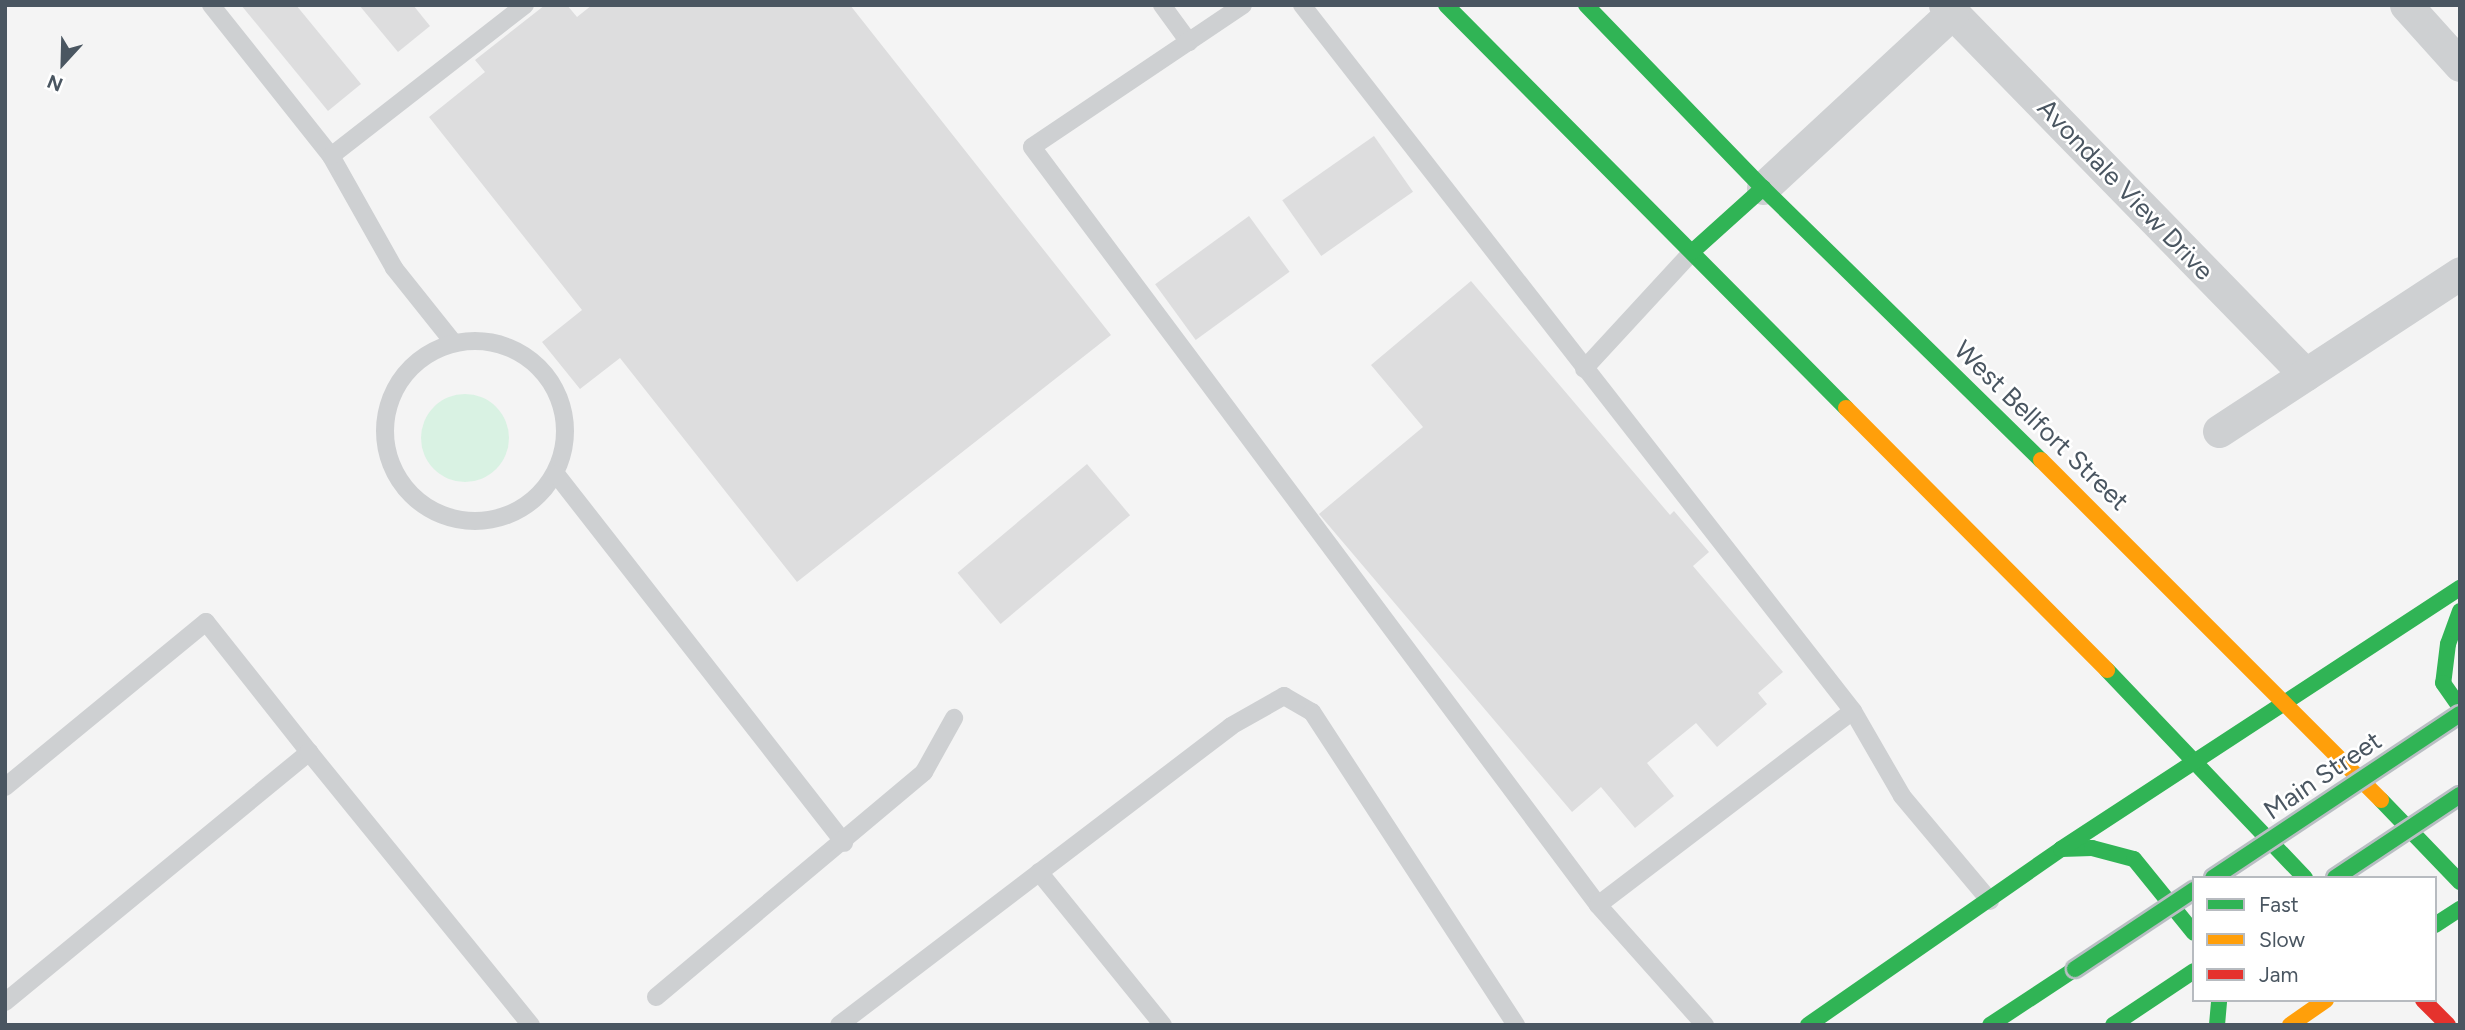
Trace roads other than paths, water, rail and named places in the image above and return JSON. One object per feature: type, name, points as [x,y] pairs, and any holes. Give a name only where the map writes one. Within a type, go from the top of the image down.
[{"type":"main road","points":[[1446,5],[2197,761],[2303,876]]},
{"type":"main road","name":"West Bellfort Street","points":[[1586,5],[1763,188],[2288,702],[2460,882]]},
{"type":"main road","points":[[1692,252],[1763,188]]},
{"type":"main road","points":[[1808,1025],[2062,849],[2460,589]]},
{"type":"main road","points":[[2460,611],[2448,644],[2443,683],[2460,707]]},
{"type":"main road","name":"Main Street","points":[[2216,876],[2460,714]]},
{"type":"main road","points":[[2338,876],[2460,795]]},
{"type":"main road","points":[[2062,849],[2092,848],[2134,859],[2192,931]]},
{"type":"main road","points":[[1990,1025],[2192,891]]},
{"type":"main road","points":[[2437,924],[2460,909]]},
{"type":"main road","points":[[2115,1024],[2192,972]]},
{"type":"main road","points":[[2217,1025],[2219,1002]]},
{"type":"main road","points":[[2290,1025],[2323,1002]]},
{"type":"main road","points":[[2425,1002],[2448,1025]]},
{"type":"street","points":[[2406,5],[2460,65]]},
{"type":"street","points":[[1763,188],[1948,9]]},
{"type":"street","name":"Avondale View Drive","points":[[1948,9],[2305,374]]},
{"type":"street","points":[[2219,431],[2460,273]]},
{"type":"lane","points":[[211,5],[331,156],[394,268],[453,342]]},
{"type":"lane","points":[[331,156],[525,5]]},
{"type":"lane","points":[[1162,5],[1189,41]]},
{"type":"lane","points":[[1243,5],[1031,147],[1598,905],[1704,1025]]},
{"type":"lane","points":[[1302,5],[1853,711],[1902,796],[1990,901]]},
{"type":"lane","points":[[1584,369],[1692,252]]},
{"type":"lane","points":[[483,340],[512,348],[537,363],[555,387],[565,416],[566,445],[556,474],[538,497],[513,514],[483,521],[453,519],[425,507],[402,486],[387,450],[384,430],[389,400],[403,374],[425,355],[453,342],[483,340]]},
{"type":"lane","points":[[556,474],[844,843]]},
{"type":"lane","points":[[5,787],[206,622],[531,1025]]},
{"type":"lane","points":[[839,1025],[1231,726],[1284,696],[1312,712],[1516,1025]]},
{"type":"lane","points":[[1598,905],[1853,711]]},
{"type":"lane","points":[[656,996],[746,918],[844,843],[924,772],[954,718]]},
{"type":"lane","points":[[5,1002],[309,752]]},
{"type":"lane","points":[[1039,872],[1163,1025]]}]
